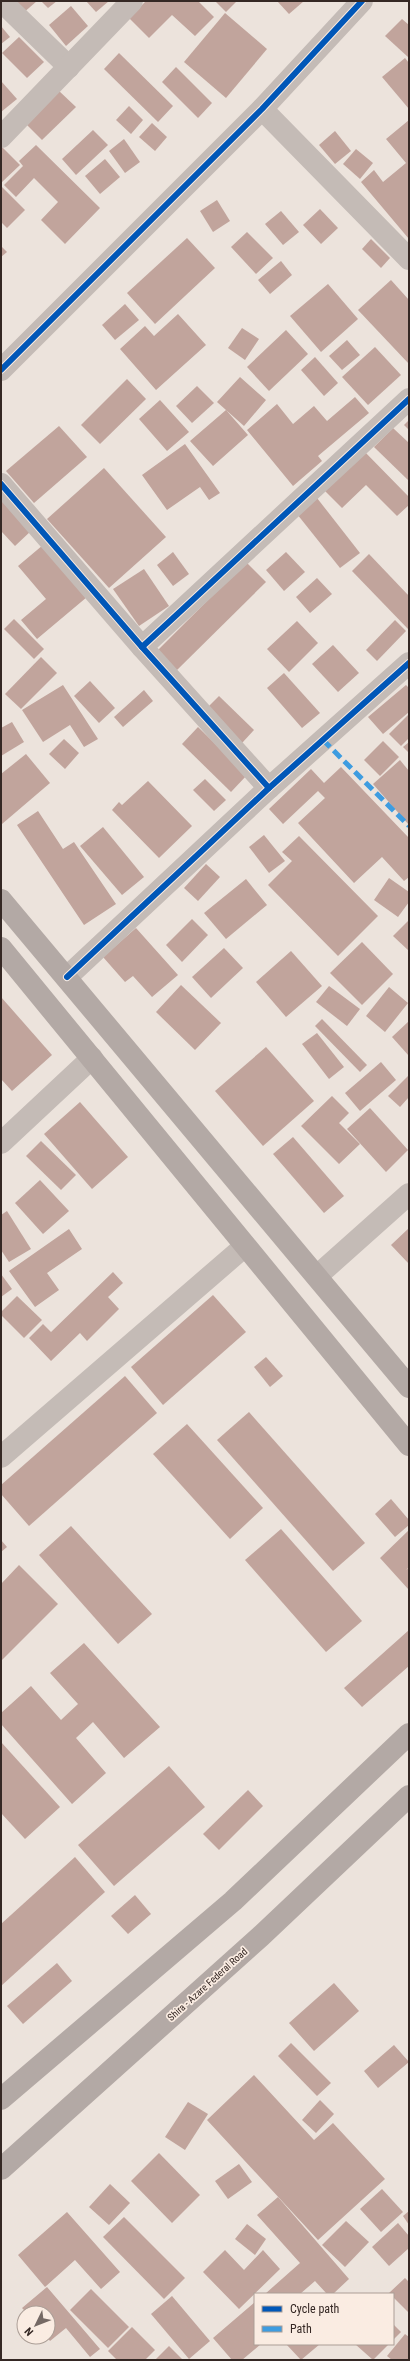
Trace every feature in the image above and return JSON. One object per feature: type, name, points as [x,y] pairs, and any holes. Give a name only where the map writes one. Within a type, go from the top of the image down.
[{"type":"main road","points":[[1,900],[409,1387]]},
{"type":"main road","points":[[1,948],[409,1445]]},
{"type":"main road","points":[[1,2099],[233,1901],[409,1734]]},
{"type":"main road","name":"Shira - Azare Federal Road","points":[[1,2169],[261,1936],[409,1796]]},
{"type":"street","points":[[1,1],[69,67]]},
{"type":"street","points":[[1,138],[132,1]]},
{"type":"street","points":[[1,370],[262,109],[362,1]]},
{"type":"street","points":[[262,109],[409,259]]},
{"type":"street","points":[[142,647],[409,399]]},
{"type":"street","points":[[1,484],[142,647],[270,788]]},
{"type":"street","points":[[67,977],[270,788],[409,662]]},
{"type":"street","points":[[1,1143],[92,1058]]},
{"type":"street","points":[[317,1276],[409,1194]]},
{"type":"street","points":[[1,1457],[245,1246]]},
{"type":"building","points":[[12,1],[37,1],[22,14]]},
{"type":"building","points":[[41,1],[57,1],[48,8]]},
{"type":"building","points":[[86,1],[109,1],[96,12]]},
{"type":"building","points":[[146,1],[198,1],[214,17],[195,36],[172,15],[149,38],[129,18]]},
{"type":"building","points":[[215,1],[237,1],[226,12]]},
{"type":"building","points":[[277,1],[304,1],[289,14]]},
{"type":"building","points":[[71,6],[88,26],[66,46],[49,25]]},
{"type":"building","points":[[225,13],[267,49],[226,98],[184,62]]},
{"type":"building","points":[[402,19],[409,25],[408,57],[385,36]]},
{"type":"building","points":[[1,26],[10,37],[1,44]]},
{"type":"building","points":[[19,37],[44,62],[27,78],[2,53]]},
{"type":"building","points":[[119,53],[173,106],[158,122],[104,69]]},
{"type":"building","points":[[405,58],[409,63],[409,109],[382,77]]},
{"type":"building","points":[[176,67],[212,103],[198,118],[162,82]]},
{"type":"building","points":[[1,81],[17,99],[1,112]]},
{"type":"building","points":[[58,90],[76,107],[42,140],[25,123]]},
{"type":"building","points":[[129,106],[143,120],[131,134],[116,120]]},
{"type":"building","points":[[409,120],[409,239],[361,182],[374,170],[383,182],[406,163],[386,139]]},
{"type":"building","points":[[152,123],[167,137],[155,151],[139,137]]},
{"type":"building","points":[[93,130],[108,145],[76,175],[62,159]]},
{"type":"building","points":[[335,131],[351,151],[335,164],[319,145]]},
{"type":"building","points":[[124,139],[140,162],[125,173],[109,151]]},
{"type":"building","points":[[36,145],[100,208],[65,244],[41,220],[58,202],[34,178],[16,197],[4,185],[23,166],[19,161]]},
{"type":"building","points":[[1,146],[20,165],[1,183]]},
{"type":"building","points":[[356,149],[373,163],[360,179],[343,164]]},
{"type":"building","points":[[105,159],[120,177],[100,194],[85,176]]},
{"type":"building","points":[[1,186],[25,210],[7,228],[1,222]]},
{"type":"building","points":[[217,200],[230,221],[213,232],[200,211]]},
{"type":"building","points":[[320,209],[338,228],[321,244],[303,225]]},
{"type":"building","points":[[281,211],[299,232],[283,245],[265,224]]},
{"type":"building","points":[[247,232],[273,258],[256,274],[231,247]]},
{"type":"building","points":[[187,238],[215,268],[155,324],[127,293]]},
{"type":"building","points":[[371,239],[390,258],[381,268],[362,249]]},
{"type":"building","points":[[1,246],[7,252],[1,257]]},
{"type":"building","points":[[281,261],[292,275],[270,294],[258,280]]},
{"type":"building","points":[[391,280],[409,300],[409,364],[358,310]]},
{"type":"building","points":[[328,284],[358,319],[321,352],[290,316]]},
{"type":"building","points":[[125,304],[139,320],[115,340],[102,325]]},
{"type":"building","points":[[178,314],[206,345],[156,390],[120,349],[145,326],[154,336]]},
{"type":"building","points":[[242,328],[259,339],[245,360],[228,348]]},
{"type":"building","points":[[286,330],[308,354],[269,391],[247,367]]},
{"type":"building","points":[[347,340],[360,355],[342,370],[329,356]]},
{"type":"building","points":[[375,347],[401,375],[368,405],[342,377]]},
{"type":"building","points":[[315,357],[338,383],[324,396],[301,370]]},
{"type":"building","points":[[240,377],[266,400],[244,426],[217,402]]},
{"type":"building","points":[[127,379],[146,399],[100,444],[81,425]]},
{"type":"building","points":[[197,386],[214,403],[192,423],[176,406]]},
{"type":"building","points":[[355,397],[369,413],[318,456],[322,461],[293,486],[247,430],[277,404],[293,424],[314,406],[327,421]]},
{"type":"building","points":[[160,400],[189,432],[167,451],[139,419]]},
{"type":"building","points":[[226,410],[248,435],[213,466],[190,441]]},
{"type":"building","points":[[409,420],[409,430],[404,425]]},
{"type":"building","points":[[59,426],[87,457],[34,503],[6,471]]},
{"type":"building","points":[[393,428],[409,443],[409,481],[374,447]]},
{"type":"building","points":[[185,444],[220,493],[209,500],[200,487],[167,510],[142,475]]},
{"type":"building","points":[[362,449],[409,497],[409,505],[397,516],[366,485],[342,508],[322,488]]},
{"type":"building","points":[[104,468],[166,537],[109,588],[47,519]]},
{"type":"building","points":[[1,496],[32,530],[15,546],[1,531]]},
{"type":"building","points":[[317,498],[360,553],[340,568],[297,514]]},
{"type":"building","points":[[43,545],[87,597],[37,639],[21,620],[46,599],[18,566]]},
{"type":"building","points":[[173,552],[189,574],[173,586],[157,565]]},
{"type":"building","points":[[286,552],[305,572],[284,591],[266,570]]},
{"type":"building","points":[[369,554],[409,596],[408,629],[352,571]]},
{"type":"building","points":[[246,562],[266,582],[175,672],[156,652]]},
{"type":"building","points":[[144,569],[169,606],[139,626],[113,589]]},
{"type":"building","points":[[317,578],[332,594],[310,613],[296,597]]},
{"type":"building","points":[[14,619],[44,649],[34,659],[4,629]]},
{"type":"building","points":[[395,620],[406,631],[377,661],[366,650]]},
{"type":"building","points":[[297,621],[318,643],[289,672],[267,649]]},
{"type":"building","points":[[333,645],[359,673],[338,692],[312,664]]},
{"type":"building","points":[[41,657],[57,673],[21,709],[5,694]]},
{"type":"building","points":[[284,673],[320,713],[302,728],[267,688]]},
{"type":"building","points":[[90,681],[115,708],[99,723],[74,696]]},
{"type":"building","points":[[63,685],[98,739],[84,747],[70,725],[43,742],[22,710]]},
{"type":"building","points":[[406,685],[409,688],[409,712],[383,734],[368,717]]},
{"type":"building","points":[[144,690],[153,701],[123,727],[114,717]]},
{"type":"building","points":[[219,696],[254,730],[242,743],[207,708]]},
{"type":"building","points":[[409,714],[409,738],[401,746],[389,734]]},
{"type":"building","points":[[12,722],[24,742],[1,756],[1,728]]},
{"type":"building","points":[[198,727],[247,775],[231,792],[182,744]]},
{"type":"building","points":[[64,739],[79,753],[65,769],[49,754]]},
{"type":"building","points":[[383,741],[399,757],[380,776],[364,760]]},
{"type":"building","points":[[409,742],[409,753],[403,747]]},
{"type":"building","points":[[26,754],[50,783],[2,824],[1,774]]},
{"type":"building","points":[[400,760],[409,771],[409,825],[373,784]]},
{"type":"building","points":[[341,767],[409,838],[409,877],[404,881],[382,857],[354,883],[298,823],[325,798],[318,791],[283,824],[269,809],[311,769],[324,783]]},
{"type":"building","points":[[205,779],[226,800],[214,811],[193,790]]},
{"type":"building","points":[[148,781],[192,826],[159,858],[112,810],[119,802],[122,805]]},
{"type":"building","points":[[38,811],[63,849],[74,842],[116,904],[84,925],[17,825]]},
{"type":"building","points":[[103,827],[144,877],[122,895],[80,846]]},
{"type":"building","points":[[264,835],[285,861],[269,873],[249,847]]},
{"type":"building","points":[[299,836],[378,916],[338,956],[268,885],[292,861],[282,852]]},
{"type":"building","points":[[206,864],[220,877],[198,901],[184,888]]},
{"type":"building","points":[[389,878],[409,892],[409,902],[398,917],[374,900]]},
{"type":"building","points":[[246,879],[267,905],[226,939],[204,913]]},
{"type":"building","points":[[192,919],[208,935],[182,962],[166,945]]},
{"type":"building","points":[[409,920],[409,951],[393,936]]},
{"type":"building","points":[[136,928],[178,975],[152,997],[133,976],[125,982],[103,957]]},
{"type":"building","points":[[362,942],[393,974],[362,1005],[330,973]]},
{"type":"building","points":[[224,948],[243,968],[211,998],[192,977]]},
{"type":"building","points":[[291,951],[322,986],[286,1017],[256,982]]},
{"type":"building","points":[[181,985],[221,1023],[195,1050],[156,1012]]},
{"type":"building","points":[[329,986],[360,1009],[347,1026],[316,1002]]},
{"type":"building","points":[[389,987],[408,1003],[385,1032],[366,1016]]},
{"type":"building","points":[[1,997],[52,1055],[12,1091],[1,1079]]},
{"type":"building","points":[[322,1019],[367,1065],[360,1072],[315,1026]]},
{"type":"building","points":[[409,1021],[409,1056],[392,1037]]},
{"type":"building","points":[[317,1033],[344,1067],[329,1079],[302,1044]]},
{"type":"building","points":[[266,1047],[314,1101],[263,1146],[215,1091]]},
{"type":"building","points":[[381,1062],[396,1080],[360,1111],[345,1093]]},
{"type":"building","points":[[408,1076],[409,1097],[400,1107],[388,1096]]},
{"type":"building","points":[[332,1096],[349,1113],[339,1123],[360,1144],[339,1164],[301,1126]]},
{"type":"building","points":[[80,1102],[128,1157],[92,1189],[44,1134]]},
{"type":"building","points":[[370,1108],[408,1150],[386,1172],[347,1129]]},
{"type":"building","points":[[293,1137],[344,1196],[324,1213],[273,1154]]},
{"type":"building","points":[[41,1141],[76,1175],[61,1190],[26,1156]]},
{"type":"building","points":[[40,1180],[69,1211],[43,1234],[15,1203]]},
{"type":"building","points":[[7,1211],[31,1249],[9,1262],[1,1250],[1,1215]]},
{"type":"building","points":[[409,1228],[409,1264],[391,1245]]},
{"type":"building","points":[[69,1229],[82,1249],[47,1273],[59,1290],[35,1307],[9,1271]]},
{"type":"building","points":[[113,1272],[123,1283],[108,1297],[119,1309],[87,1341],[80,1333],[51,1361],[29,1338],[43,1324],[51,1332]]},
{"type":"building","points":[[1,1274],[12,1289],[1,1297]]},
{"type":"building","points":[[213,1295],[246,1332],[163,1405],[131,1367]]},
{"type":"building","points":[[17,1296],[42,1320],[24,1338],[1,1315],[1,1312]]},
{"type":"building","points":[[266,1357],[283,1376],[270,1387],[254,1367]]},
{"type":"building","points":[[125,1376],[157,1413],[29,1526],[1,1494],[1,1485]]},
{"type":"building","points":[[249,1412],[365,1543],[333,1571],[217,1440]]},
{"type":"building","points":[[187,1424],[263,1508],[230,1539],[153,1454]]},
{"type":"building","points":[[391,1499],[409,1520],[409,1525],[395,1537],[375,1514]]},
{"type":"building","points":[[71,1526],[152,1614],[118,1644],[39,1555]]},
{"type":"building","points":[[281,1529],[362,1621],[326,1652],[245,1560]]},
{"type":"building","points":[[409,1530],[409,1567],[406,1570],[409,1568],[409,1590],[380,1558]]},
{"type":"building","points":[[1,1540],[7,1547],[1,1552]]},
{"type":"building","points":[[19,1565],[58,1604],[1,1661],[1,1584]]},
{"type":"building","points":[[409,1630],[409,1666],[362,1707],[344,1688]]},
{"type":"building","points":[[84,1643],[160,1727],[124,1758],[93,1722],[76,1738],[106,1773],[72,1804],[1,1724],[1,1713],[31,1686],[61,1720],[78,1704],[50,1673]]},
{"type":"building","points":[[1,1742],[60,1807],[25,1839],[1,1813]]},
{"type":"building","points":[[169,1766],[205,1807],[114,1886],[78,1845]]},
{"type":"building","points":[[248,1790],[263,1806],[219,1850],[203,1834]]},
{"type":"building","points":[[75,1857],[105,1892],[1,1986],[1,1924]]},
{"type":"building","points":[[135,1895],[151,1914],[128,1934],[111,1916]]},
{"type":"building","points":[[57,1963],[72,1981],[23,2024],[7,2006]]},
{"type":"building","points":[[334,1983],[359,2011],[314,2051],[289,2023]]},
{"type":"building","points":[[291,2043],[331,2083],[317,2096],[278,2056]]},
{"type":"building","points":[[394,2045],[409,2062],[378,2088],[364,2071]]},
{"type":"building","points":[[254,2075],[314,2140],[333,2123],[385,2179],[318,2240],[207,2120]]},
{"type":"building","points":[[320,2100],[334,2114],[316,2133],[302,2120]]},
{"type":"building","points":[[188,2102],[208,2114],[185,2150],[165,2137]]},
{"type":"building","points":[[159,2153],[200,2195],[172,2223],[131,2181]]},
{"type":"building","points":[[239,2164],[252,2182],[228,2199],[215,2181]]},
{"type":"building","points":[[110,2184],[130,2203],[109,2225],[89,2207]]},
{"type":"building","points":[[382,2189],[403,2212],[381,2232],[360,2209]]},
{"type":"building","points":[[278,2197],[349,2279],[334,2293],[326,2293],[315,2281],[301,2293],[266,2293],[300,2263],[257,2215]]},
{"type":"building","points":[[409,2211],[409,2225],[403,2216]]},
{"type":"building","points":[[67,2212],[120,2272],[101,2289],[75,2260],[45,2287],[18,2255]]},
{"type":"building","points":[[124,2217],[185,2278],[164,2299],[103,2237]]},
{"type":"building","points":[[346,2221],[369,2242],[345,2267],[322,2245]]},
{"type":"building","points":[[398,2223],[409,2236],[409,2248],[389,2266],[372,2247]]},
{"type":"building","points":[[247,2224],[266,2239],[255,2255],[235,2239]]},
{"type":"building","points":[[225,2250],[244,2270],[263,2250],[280,2269],[239,2309],[203,2272]]},
{"type":"building","points":[[405,2278],[409,2282],[409,2313],[394,2298],[394,2293],[389,2293]]},
{"type":"building","points":[[47,2287],[100,2349],[90,2357],[66,2328],[56,2336],[56,2305],[26,2305]]},
{"type":"building","points":[[91,2289],[129,2327],[108,2348],[70,2310]]},
{"type":"building","points":[[172,2296],[210,2341],[189,2359],[151,2314]]},
{"type":"building","points":[[254,2303],[254,2345],[260,2345],[242,2360],[232,2360],[213,2338]]},
{"type":"building","points":[[394,2325],[401,2332],[394,2339]]},
{"type":"building","points":[[132,2327],[155,2350],[145,2360],[117,2360],[108,2351]]},
{"type":"building","points":[[405,2334],[409,2337],[409,2360],[392,2360],[387,2356]]},
{"type":"building","points":[[287,2345],[319,2345],[301,2360]]},
{"type":"building","points":[[356,2345],[388,2345],[373,2360]]},
{"type":"building","points":[[169,2346],[183,2360],[155,2360]]},
{"type":"marked path","points":[[323,740],[409,826]]},
{"type":"cycle path","points":[[1,370],[262,109],[362,1]]},
{"type":"cycle path","points":[[142,647],[409,399]]},
{"type":"cycle path","points":[[1,484],[142,647],[269,788]]},
{"type":"cycle path","points":[[67,977],[269,788],[409,663]]}]
